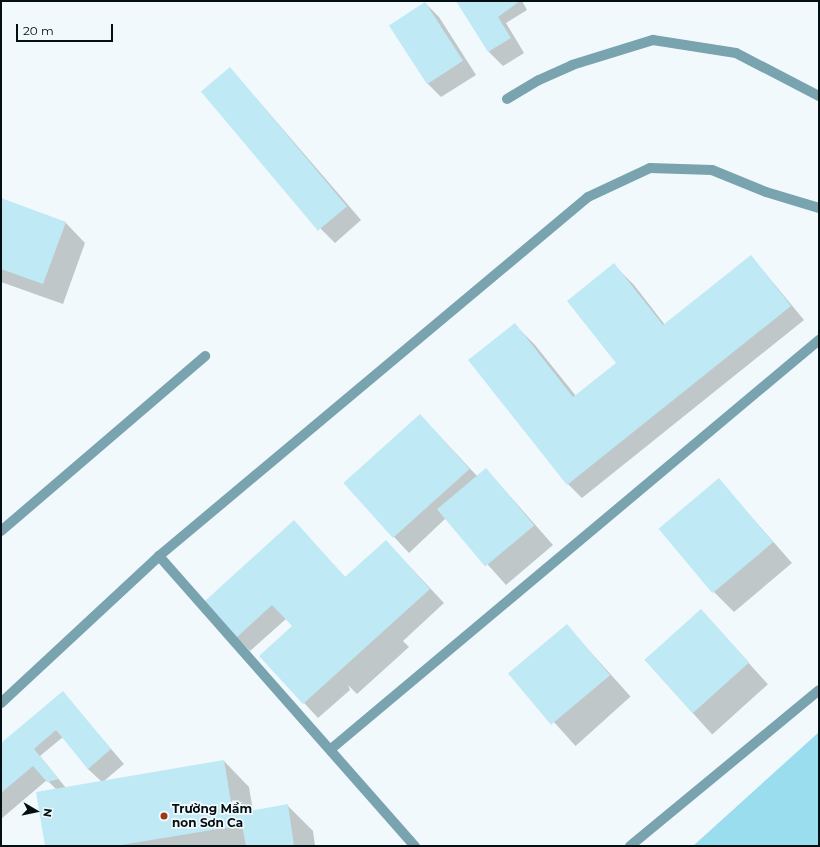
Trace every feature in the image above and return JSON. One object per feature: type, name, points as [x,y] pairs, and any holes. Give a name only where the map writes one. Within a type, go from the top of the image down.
[{"type":"street","points":[[507,99],[539,80],[572,65],[653,40],[736,53],[819,96]]},
{"type":"street","points":[[1,703],[159,556],[588,197],[650,168],[712,170],[766,192],[819,208]]},
{"type":"street","points":[[331,748],[819,340]]},
{"type":"street","points":[[1,531],[205,356]]},
{"type":"street","points":[[159,556],[331,748],[415,846]]},
{"type":"street","points":[[630,846],[819,690]]},
{"type":"shaded area","points":[[819,732],[819,846],[693,846]]},
{"type":"building","points":[[456,1],[520,1],[498,17],[511,38],[488,52]]},
{"type":"building","points":[[425,2],[463,61],[427,84],[389,25]]},
{"type":"building","points":[[230,67],[347,206],[318,231],[201,91]]},
{"type":"building","points":[[1,198],[66,222],[43,284],[1,269]]},
{"type":"building","points":[[751,255],[791,306],[567,485],[468,360],[515,323],[573,397],[616,363],[567,301],[614,263],[663,325]]},
{"type":"building","points":[[420,414],[470,469],[393,538],[343,483]]},
{"type":"building","points":[[486,468],[534,525],[485,567],[437,509]]},
{"type":"building","points":[[719,478],[773,542],[712,593],[658,529]]},
{"type":"building","points":[[294,520],[345,577],[386,540],[430,589],[303,704],[259,656],[292,626],[272,605],[236,638],[204,602]]},
{"type":"building","points":[[701,609],[749,663],[693,713],[645,660]]},
{"type":"building","points":[[567,624],[610,675],[551,725],[508,673]]},
{"type":"building","points":[[63,691],[111,749],[88,769],[56,730],[34,749],[59,779],[47,782],[33,766],[1,793],[1,743]]},
{"type":"building","name":"Trường Mầm non Sơn Ca","points":[[224,760],[233,814],[288,804],[294,846],[246,846],[242,825],[115,846],[45,846],[36,792]]},
{"type":"place","name":"Trường Mầm non Sơn Ca","points":[[164,816]]}]
